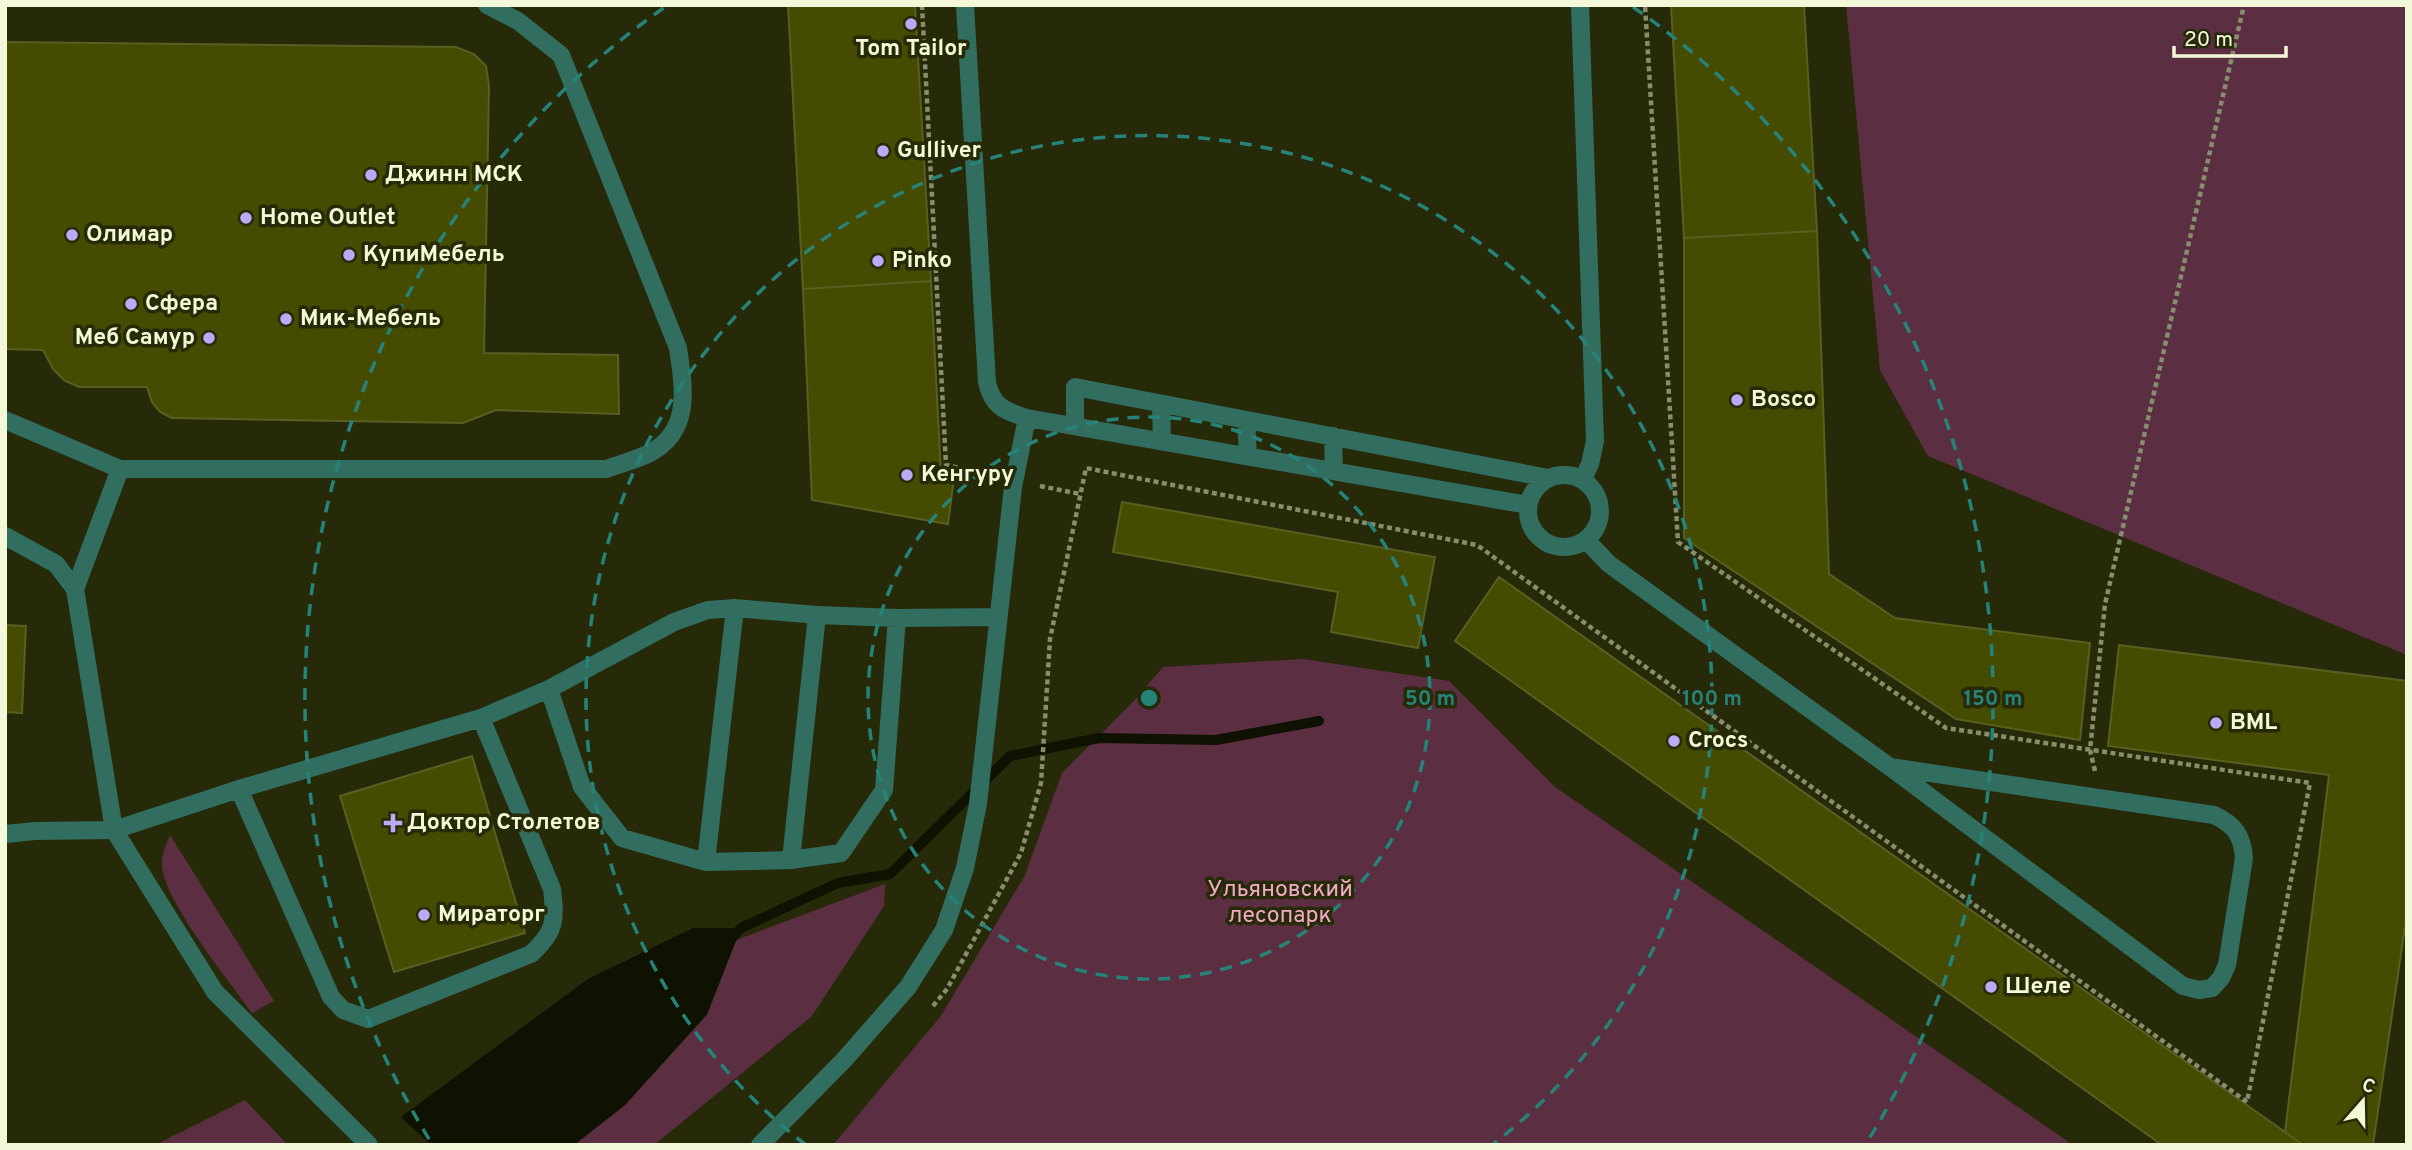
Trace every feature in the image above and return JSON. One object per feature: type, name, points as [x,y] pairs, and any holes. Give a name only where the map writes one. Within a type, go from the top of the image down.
[{"type":"street","points":[[5,420],[120,469],[606,469],[649,454],[676,431],[684,394],[678,348],[561,55],[519,21],[488,5]]},
{"type":"street","points":[[965,5],[987,382],[990,395],[997,406],[1027,418],[1528,505]]},
{"type":"street","points":[[1580,5],[1595,441],[1594,452],[1583,479]]},
{"type":"street","points":[[1075,425],[1075,387],[1548,478]]},
{"type":"street","points":[[1161,404],[1163,440]]},
{"type":"street","points":[[760,1145],[844,1060],[908,988],[944,930],[965,868],[978,804],[1013,487],[1027,418]]},
{"type":"street","points":[[1246,420],[1248,456]]},
{"type":"street","points":[[1333,436],[1334,471]]},
{"type":"street","points":[[1426,454],[1427,488]]},
{"type":"street","points":[[75,589],[120,469]]},
{"type":"street","points":[[1508,470],[1508,502]]},
{"type":"street","points":[[1559,474],[1583,479],[1593,489],[1600,509],[1595,530],[1586,540],[1573,547],[1558,547],[1545,542],[1528,520],[1531,494],[1538,485],[1559,474]]},
{"type":"street","points":[[5,536],[56,564],[75,589],[114,830],[215,992],[369,1145]]},
{"type":"street","points":[[1586,540],[1609,564],[1890,767],[2183,986],[2199,990],[2212,988],[2221,978],[2227,965],[2244,858],[2243,842],[2230,823],[2214,815],[1890,767]]},
{"type":"street","points":[[5,834],[114,830],[239,789],[481,718],[549,689],[674,622],[708,610],[736,608],[897,618],[999,617]]},
{"type":"street","points":[[706,862],[736,608]]},
{"type":"street","points":[[791,860],[817,615]]},
{"type":"street","points":[[549,689],[582,787],[622,838],[706,862],[791,860],[841,853],[884,790],[897,618]]},
{"type":"street","points":[[239,789],[331,997],[343,1010],[368,1019],[531,954],[543,943],[552,929],[555,915],[552,889],[481,718]]},
{"type":"path","points":[[931,1008],[947,989],[1021,853],[1041,783],[1050,639],[1086,468],[1477,545],[2247,1102],[2310,783],[1946,728],[1678,542],[1645,5]]},
{"type":"path","points":[[2090,750],[2105,604],[2244,5]]},
{"type":"green space","points":[[1846,5],[2407,5],[2407,655],[1928,456],[1880,370]]},
{"type":"green space","name":"Ульяновский лесопарк","points":[[1303,659],[1449,681],[1555,787],[2073,1145],[833,1145],[941,1016],[1025,875],[1062,773],[1132,703],[1163,667]]},
{"type":"green space","points":[[170,835],[274,1001],[252,1013],[174,900],[162,866]]},
{"type":"green space","points":[[885,884],[884,906],[812,1016],[654,1145],[574,1145],[625,1105],[707,1015],[736,940]]},
{"type":"green space","points":[[245,1100],[288,1145],[155,1145]]},
{"type":"shaded area","points":[[693,928],[741,928],[707,1014],[625,1105],[574,1145],[431,1145],[401,1117],[588,979]]},
{"type":"building","points":[[788,5],[915,5],[931,281],[803,289]]},
{"type":"building","points":[[1671,5],[1804,5],[1817,231],[1684,238]]},
{"type":"building","name":"Home Outlet","points":[[5,42],[456,47],[474,54],[486,66],[489,86],[484,353],[618,355],[619,414],[496,410],[463,423],[172,418],[160,412],[152,402],[147,387],[79,387],[65,381],[53,369],[43,350],[5,349]]},
{"type":"building","points":[[1817,231],[1829,574],[1895,618],[2090,643],[2080,740],[1956,719],[1684,538],[1684,238]]},
{"type":"building","points":[[931,281],[941,474],[954,478],[948,524],[812,500],[803,289]]},
{"type":"building","points":[[1122,502],[1435,557],[1418,648],[1331,632],[1338,592],[1113,552]]},
{"type":"building","points":[[1499,577],[2303,1145],[2162,1145],[1455,641]]},
{"type":"building","points":[[5,625],[26,626],[22,713],[5,712]]},
{"type":"building","points":[[2119,645],[2407,681],[2407,913],[2373,1145],[2303,1145],[2285,1132],[2329,775],[2108,746]]},
{"type":"building","points":[[472,756],[525,933],[394,972],[340,796]]},
{"type":"waterway","points":[[731,939],[741,928],[838,883],[890,874],[1010,756],[1099,738],[1216,740],[1319,721]]},
{"type":"place","name":"Tom Tailor","points":[[911,24]]},
{"type":"place","name":"Gulliver","points":[[883,151]]},
{"type":"place","name":"Джинн МСК","points":[[371,175]]},
{"type":"place","name":"Home Outlet","points":[[246,218]]},
{"type":"place","name":"Олимар","points":[[72,235]]},
{"type":"place","name":"КупиМебель","points":[[349,255]]},
{"type":"place","name":"Pinko","points":[[878,261]]},
{"type":"place","name":"Сфера","points":[[131,304]]},
{"type":"place","name":"Мик-Мебель","points":[[286,319]]},
{"type":"place","name":"Меб Самур","points":[[209,338]]},
{"type":"place","name":"Bosco","points":[[1737,400]]},
{"type":"place","name":"Кенгуру","points":[[907,475]]},
{"type":"place","name":"BML","points":[[2216,723]]},
{"type":"place","name":"Crocs","points":[[1674,741]]},
{"type":"place","name":"Доктор Столетов","points":[[393,823]]},
{"type":"place","name":"Мираторг","points":[[424,915]]},
{"type":"place","name":"Шеле","points":[[1991,987]]}]
